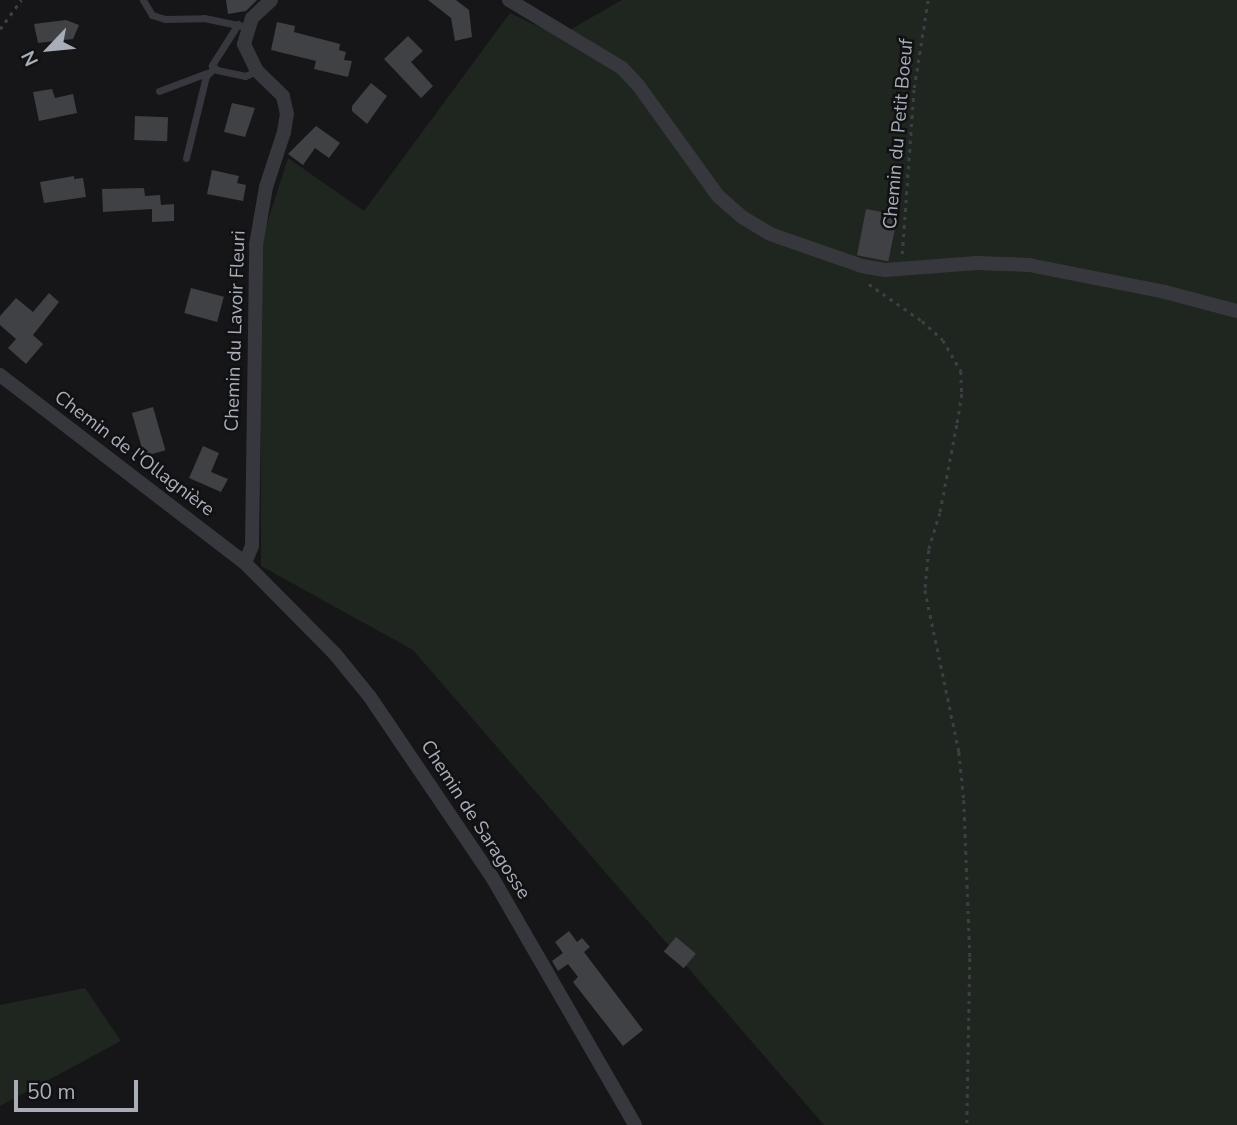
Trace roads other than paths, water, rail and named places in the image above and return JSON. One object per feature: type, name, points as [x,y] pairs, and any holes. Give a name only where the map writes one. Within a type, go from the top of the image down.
[{"type":"street","points":[[243,26],[270,0]]},
{"type":"street","points":[[509,0],[622,68],[638,85],[718,196],[742,217],[770,234],[862,266],[901,271],[977,263],[1029,265],[1165,292],[1237,311]]},
{"type":"street","name":"Chemin du Lavoir Fleuri","points":[[243,26],[244,44],[257,71],[283,96],[287,114],[266,187],[256,245],[252,547],[245,563]]},
{"type":"street","name":"Chemin de l'Ollagnière","points":[[0,375],[245,563]]},
{"type":"street","name":"Chemin de Saragosse","points":[[245,563],[335,654],[370,697],[427,779],[532,943],[635,1125]]},
{"type":"lane","points":[[142,0],[152,15],[165,19],[204,18],[243,26],[213,61],[186,158]]},
{"type":"lane","points":[[159,91],[211,71],[245,76],[257,71]]}]
